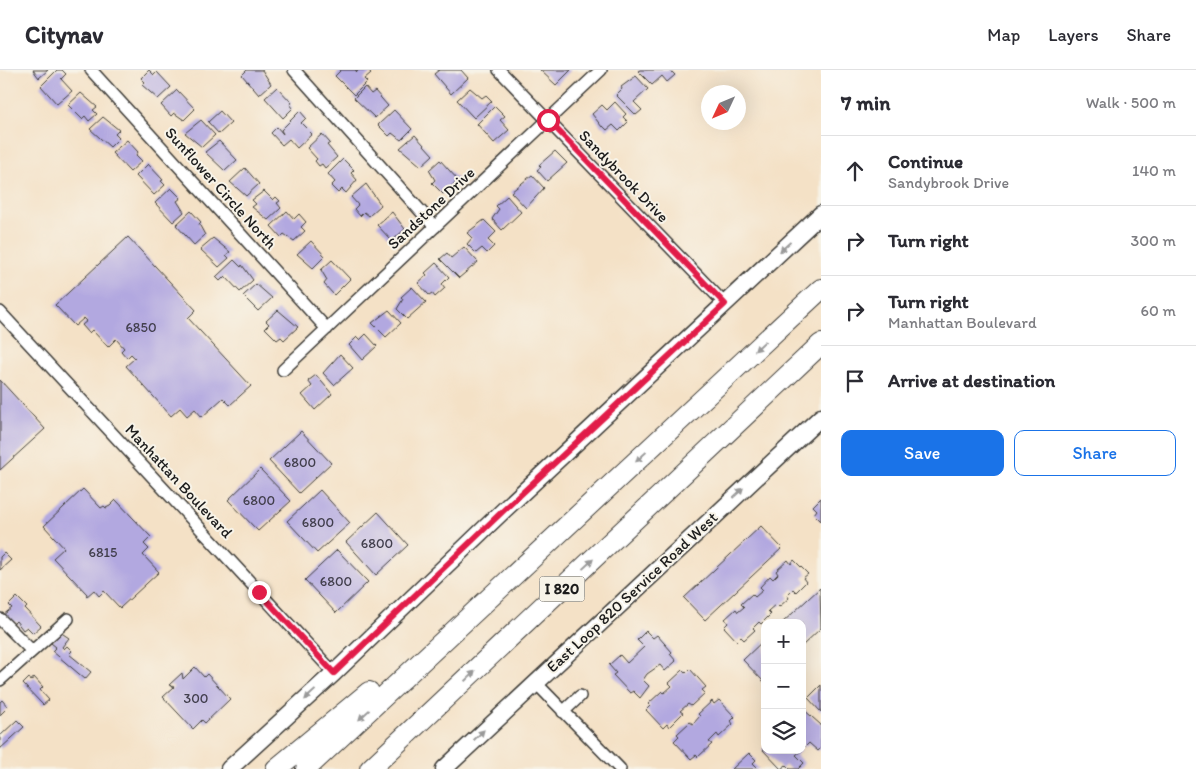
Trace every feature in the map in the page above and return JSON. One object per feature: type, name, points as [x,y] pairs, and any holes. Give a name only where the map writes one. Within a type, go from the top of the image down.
[{"type":"highway","points":[[796,313],[821,284]]},
{"type":"highway","name":"I 820","points":[[306,769],[821,289]]},
{"type":"highway","name":"I 820","points":[[370,769],[821,344]]},
{"type":"highway","points":[[702,458],[821,360]]},
{"type":"highway","points":[[276,769],[345,714],[532,542],[566,526]]},
{"type":"highway","points":[[378,769],[422,722]]},
{"type":"main road","points":[[229,769],[334,673],[504,510],[821,214]]},
{"type":"main road","name":"East Loop 820 Service Road West","points":[[444,769],[821,417]]},
{"type":"street","name":"Sunflower Circle North","points":[[91,70],[327,329]]},
{"type":"street","points":[[294,70],[435,227]]},
{"type":"street","name":"Sandybrook Drive","points":[[499,70],[725,304]]},
{"type":"street","name":"Sandstone Drive","points":[[283,370],[601,70]]},
{"type":"street","name":"Manhattan Boulevard","points":[[0,312],[334,673]]},
{"type":"street","points":[[0,619],[32,652]]},
{"type":"street","points":[[0,680],[68,619]]},
{"type":"street","points":[[535,682],[620,769]]},
{"type":"street","points":[[563,712],[580,696]]},
{"type":"building","points":[[33,70],[48,70],[39,78]]},
{"type":"building","points":[[57,70],[62,70],[66,74],[61,79],[72,91],[57,104],[41,86]]},
{"type":"building","points":[[149,70],[154,75],[157,72],[171,87],[158,99],[142,85],[145,82],[141,78]]},
{"type":"building","points":[[247,70],[262,70],[271,84],[259,95],[242,75]]},
{"type":"building","points":[[341,70],[355,70],[357,72],[359,70],[368,70],[371,73],[364,79],[367,82],[354,95],[335,76]]},
{"type":"building","points":[[439,70],[461,70],[468,78],[451,94],[434,74]]},
{"type":"building","points":[[540,70],[571,70],[556,85]]},
{"type":"building","points":[[670,70],[675,75],[667,82],[662,76],[652,85],[638,71]]},
{"type":"building","points":[[636,76],[648,89],[634,102],[642,110],[636,115],[616,95],[622,89],[621,87]]},
{"type":"building","points":[[277,87],[292,103],[290,104],[293,108],[283,118],[265,98]]},
{"type":"building","points":[[365,87],[371,94],[375,91],[388,106],[375,118],[354,98]]},
{"type":"building","points":[[470,88],[482,98],[486,95],[492,101],[474,118],[457,100]]},
{"type":"building","points":[[177,90],[195,109],[184,120],[174,113],[171,116],[161,105]]},
{"type":"building","points":[[81,93],[97,107],[93,110],[97,114],[89,121],[85,116],[82,119],[68,105]]},
{"type":"building","points":[[615,102],[626,114],[623,117],[628,122],[619,131],[613,125],[607,130],[602,127],[592,114],[602,105],[607,110]]},
{"type":"building","points":[[495,106],[505,116],[500,120],[509,130],[494,143],[477,124]]},
{"type":"building","points":[[394,110],[412,129],[401,140],[392,133],[389,136],[378,125]]},
{"type":"building","points":[[220,111],[231,123],[219,134],[208,122]]},
{"type":"building","points":[[300,111],[306,118],[301,123],[312,134],[297,148],[289,139],[282,145],[271,133],[277,127],[283,134],[281,130]]},
{"type":"building","points":[[103,117],[119,130],[115,134],[119,138],[110,147],[90,129]]},
{"type":"building","points":[[201,120],[215,135],[202,147],[185,133]]},
{"type":"building","points":[[322,134],[330,143],[327,145],[337,157],[325,168],[322,164],[319,166],[315,161],[317,159],[307,148]]},
{"type":"building","points":[[415,135],[433,155],[421,166],[400,148]]},
{"type":"building","points":[[127,140],[138,152],[136,155],[142,161],[130,172],[112,153]]},
{"type":"building","points":[[219,141],[237,160],[225,171],[205,152]]},
{"type":"building","points":[[555,151],[567,163],[547,181],[537,170],[541,167],[539,165]]},
{"type":"building","points":[[343,159],[354,170],[351,173],[357,180],[346,193],[342,189],[338,193],[331,186],[335,182],[328,174]]},
{"type":"building","points":[[440,160],[458,180],[443,194],[432,183],[435,180],[429,170]]},
{"type":"building","points":[[148,164],[163,180],[161,181],[165,185],[154,195],[136,176]]},
{"type":"building","points":[[245,168],[259,184],[246,196],[230,182]]},
{"type":"building","points":[[532,175],[544,188],[526,208],[511,192]]},
{"type":"building","points":[[366,184],[381,205],[369,216],[364,212],[360,216],[354,209],[358,205],[351,197]]},
{"type":"building","points":[[171,188],[181,198],[177,201],[184,212],[173,222],[155,203]]},
{"type":"building","points":[[264,191],[273,200],[276,197],[280,201],[277,203],[281,208],[268,220],[252,207],[256,204],[252,200]]},
{"type":"building","points":[[507,196],[521,212],[502,230],[492,219],[499,209],[496,206]]},
{"type":"building","points":[[191,211],[201,222],[199,224],[205,235],[194,245],[176,225]]},
{"type":"building","points":[[287,211],[294,219],[299,214],[306,222],[301,227],[305,231],[294,241],[284,234],[281,237],[271,226]]},
{"type":"building","points":[[392,212],[405,229],[392,241],[377,225]]},
{"type":"building","points":[[484,220],[496,232],[488,240],[494,246],[487,253],[482,248],[476,253],[467,244],[472,238],[467,233]]},
{"type":"building","points":[[128,237],[196,310],[188,318],[251,386],[230,405],[223,398],[202,417],[195,409],[187,416],[180,408],[171,416],[126,366],[135,358],[131,354],[127,358],[121,351],[124,348],[116,339],[108,347],[92,330],[89,333],[82,325],[87,321],[84,318],[75,326],[55,305]]},
{"type":"building","points":[[213,238],[230,252],[226,255],[229,258],[219,267],[200,249]]},
{"type":"building","points":[[311,241],[325,256],[313,268],[297,254]]},
{"type":"building","points":[[464,247],[478,262],[459,278],[440,259],[447,253],[451,258]]},
{"type":"building","points":[[234,260],[241,267],[242,265],[253,280],[240,292],[225,276],[220,281],[216,277]]},
{"type":"building","points":[[332,260],[350,279],[334,295],[324,284],[327,280],[321,270]]},
{"type":"building","points":[[436,263],[449,277],[442,284],[445,288],[435,297],[432,293],[429,295],[418,283]]},
{"type":"building","points":[[256,284],[272,298],[258,311],[243,296]]},
{"type":"building","points":[[412,287],[426,302],[407,319],[397,309],[403,299],[401,297]]},
{"type":"building","points":[[278,310],[298,327],[284,340],[281,337],[277,340],[265,328],[269,324],[266,321]]},
{"type":"building","points":[[389,310],[401,323],[386,337],[372,323]]},
{"type":"building","points":[[366,334],[377,346],[362,360],[349,345],[357,337],[360,340]]},
{"type":"building","points":[[340,354],[353,368],[334,385],[323,373]]},
{"type":"building","points":[[316,375],[332,394],[315,410],[302,395],[312,386],[308,381]]},
{"type":"building","points":[[0,380],[45,429],[0,470]]},
{"type":"building","points":[[301,431],[331,463],[299,493],[269,461]]},
{"type":"building","points":[[260,469],[291,501],[258,531],[228,500]]},
{"type":"building","points":[[83,489],[101,508],[110,506],[116,500],[151,537],[144,544],[149,549],[143,555],[159,572],[120,608],[104,591],[99,596],[94,590],[86,597],[87,594],[53,558],[64,548],[44,526]]},
{"type":"building","points":[[320,490],[350,523],[317,553],[287,521]]},
{"type":"building","points":[[821,498],[821,521],[814,514],[817,510],[813,506]]},
{"type":"building","points":[[378,512],[408,545],[376,575],[346,542]]},
{"type":"building","points":[[761,526],[782,548],[705,620],[684,598]]},
{"type":"building","points":[[337,550],[368,582],[336,613],[305,580]]},
{"type":"building","points":[[4,553],[11,560],[0,570],[0,557]]},
{"type":"building","points":[[788,560],[791,564],[794,560],[808,574],[803,578],[806,582],[796,592],[793,589],[787,595],[789,598],[779,607],[776,604],[768,611],[771,614],[766,619],[761,619],[761,624],[759,622],[753,628],[755,630],[744,640],[741,637],[737,641],[724,627],[728,623],[725,619],[736,609],[738,612],[744,607],[741,604],[752,594],[755,597],[763,590],[760,587],[770,576],[773,579],[778,574],[776,571]]},
{"type":"building","points":[[820,588],[821,628],[806,642],[806,619],[786,619]]},
{"type":"building","points":[[17,597],[41,626],[33,633],[27,627],[23,630],[16,621],[12,625],[3,615],[12,608],[9,605]]},
{"type":"building","points":[[646,631],[653,638],[657,635],[672,652],[670,654],[676,661],[665,671],[660,665],[647,674],[643,680],[649,686],[640,698],[633,691],[630,693],[613,675],[616,673],[609,665],[620,655],[627,663],[644,647],[637,640]]},
{"type":"building","points":[[60,632],[69,638],[62,647],[64,649],[67,646],[72,651],[69,654],[91,672],[85,679],[52,651],[56,647],[51,643]]},
{"type":"building","points":[[761,643],[761,679],[743,660]]},
{"type":"building","points":[[195,667],[204,677],[207,674],[230,699],[205,723],[202,720],[193,729],[163,697],[174,687],[169,685],[182,673],[183,679]]},
{"type":"building","points":[[690,669],[706,687],[702,690],[705,693],[691,706],[688,704],[680,711],[683,713],[669,727],[667,724],[663,728],[646,710],[650,706],[648,704],[662,691],[664,693],[672,686],[669,683],[683,670],[686,673]]},
{"type":"building","points":[[34,677],[43,687],[40,690],[49,700],[43,705],[23,684],[29,678],[31,681]]},
{"type":"building","points":[[821,685],[821,712],[808,698]]},
{"type":"building","points":[[2,700],[8,707],[0,715],[0,702]]},
{"type":"building","points":[[719,700],[735,717],[731,721],[733,724],[719,737],[717,734],[709,742],[712,744],[698,757],[696,755],[691,759],[674,741],[679,736],[677,734],[690,722],[693,724],[700,716],[698,714],[712,701],[714,704]]},
{"type":"building","points":[[806,712],[821,725],[821,748],[818,751],[809,743],[806,746]]},
{"type":"building","points":[[17,720],[24,727],[0,749],[0,736]]},
{"type":"building","points":[[749,753],[756,760],[753,763],[759,769],[732,769]]},
{"type":"building","points":[[767,754],[797,754],[796,755],[804,763],[798,769],[790,769],[786,765],[781,769]]},
{"type":"route","points":[[259,592],[334,673],[504,510],[725,304],[548,120]]}]
